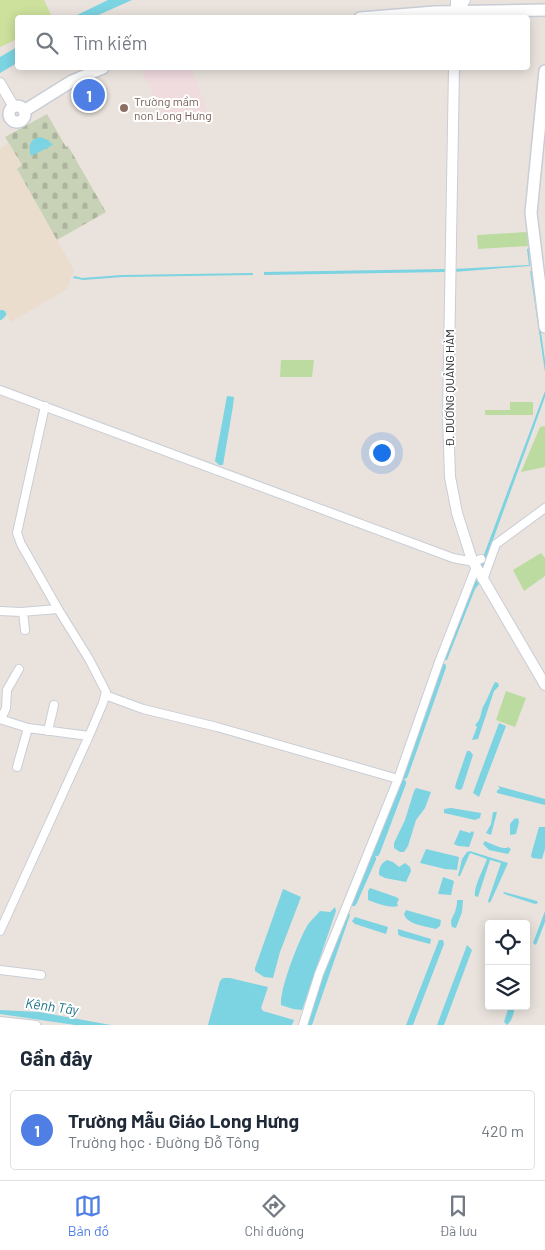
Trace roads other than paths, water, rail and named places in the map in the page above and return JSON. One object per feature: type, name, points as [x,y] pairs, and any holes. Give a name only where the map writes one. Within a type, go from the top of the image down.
[{"type":"main road","points":[[398,15],[435,12],[457,14],[545,10]]},
{"type":"main road","points":[[0,125],[16,112],[72,81],[98,70]]},
{"type":"main road","points":[[545,71],[531,213],[540,248],[545,326]]},
{"type":"street","points":[[456,0],[457,14]]},
{"type":"street","points":[[457,14],[466,0]]},
{"type":"street","name":"Đ. DƯƠNG QUẢNG HÀM","points":[[454,70],[448,416],[450,477],[463,537],[477,563],[483,580],[545,685]]},
{"type":"street","points":[[0,83],[16,112]]},
{"type":"street","points":[[0,390],[453,558],[477,563],[439,662],[398,779],[318,974],[303,1025]]},
{"type":"street","points":[[0,932],[90,736],[105,695],[103,684],[90,658],[58,609],[20,544],[17,533],[45,406]]},
{"type":"street","points":[[483,580],[496,544],[545,508]]},
{"type":"street","points":[[0,611],[23,612],[58,609]]},
{"type":"street","points":[[23,612],[25,630]]},
{"type":"street","points":[[19,669],[7,690],[6,708],[1,719],[28,728],[90,736]]},
{"type":"street","points":[[105,695],[144,709],[398,779]]},
{"type":"street","points":[[48,731],[54,705]]},
{"type":"street","points":[[17,767],[28,728]]},
{"type":"street","points":[[0,970],[40,975]]},
{"type":"street","points":[[0,1021],[36,1025]]},
{"type":"water","points":[[108,0],[132,0],[98,15],[77,15]]},
{"type":"water","points":[[15,48],[15,64],[0,73],[0,57]]},
{"type":"water","points":[[40,137],[48,140],[53,145],[31,156],[30,144]]},
{"type":"water","points":[[529,248],[530,266],[454,272],[454,269],[529,265],[527,249]]},
{"type":"water","points":[[445,269],[445,272],[264,275],[264,272]]},
{"type":"water","points":[[530,271],[532,271],[545,360],[545,372]]},
{"type":"water","points":[[253,273],[253,275],[122,277],[83,280],[73,278],[74,276],[82,278],[122,275]]},
{"type":"water","points":[[545,391],[545,397],[482,570],[479,568]]},
{"type":"water","points":[[227,396],[234,397],[233,406],[223,465],[219,465],[215,461]]},
{"type":"water","points":[[475,578],[479,584],[475,589],[447,660],[445,660],[444,659]]},
{"type":"water","points":[[495,682],[499,686],[494,691],[478,739],[472,740],[477,727],[475,725],[479,720]]},
{"type":"water","points":[[499,723],[506,726],[479,797],[473,793]]},
{"type":"water","points":[[467,751],[470,751],[473,755],[462,789],[459,790],[455,788],[456,783]]},
{"type":"water","points":[[498,786],[545,799],[545,805],[497,793],[497,790],[500,789]]},
{"type":"water","points":[[416,788],[431,792],[425,808],[416,820],[408,846],[404,852],[400,852],[394,848],[394,843],[405,820]]},
{"type":"water","points":[[451,808],[481,813],[480,818],[475,820],[444,813],[444,809]]},
{"type":"water","points":[[493,812],[497,812],[491,835],[486,833],[491,824]]},
{"type":"water","points":[[518,818],[516,834],[510,835],[510,824],[514,819]]},
{"type":"water","points":[[539,827],[545,827],[545,849],[542,859],[532,858],[531,855]]},
{"type":"water","points":[[460,830],[470,833],[472,831],[474,833],[469,847],[454,844]]},
{"type":"water","points":[[485,841],[511,849],[508,854],[489,850],[483,844]]},
{"type":"water","points":[[426,849],[459,857],[457,870],[420,863]]},
{"type":"water","points":[[470,851],[508,863],[489,903],[488,901],[501,863],[490,860],[478,897],[475,896],[477,883],[487,859],[470,853],[460,876],[458,876],[462,859]]},
{"type":"water","points":[[387,860],[399,867],[405,863],[410,867],[411,871],[406,882],[379,875],[380,866]]},
{"type":"water","points":[[443,877],[454,881],[451,895],[438,894]]},
{"type":"water","points":[[370,888],[396,897],[399,899],[398,906],[388,906],[368,900]]},
{"type":"water","points":[[283,889],[301,897],[280,952],[273,978],[264,977],[255,971],[255,968]]},
{"type":"water","points":[[504,892],[537,901],[538,903],[535,904],[507,895]]},
{"type":"water","points":[[457,900],[463,900],[462,912],[456,928],[452,927],[451,921]]},
{"type":"water","points":[[335,907],[336,911],[302,1010],[281,1005],[286,977],[307,926],[320,911],[330,912]]},
{"type":"water","points":[[406,910],[441,920],[440,926],[436,929],[413,923],[406,918],[404,914]]},
{"type":"water","points":[[348,911],[350,915],[312,1025],[307,1025],[323,975]]},
{"type":"water","points":[[545,911],[545,922],[536,945],[533,943]]},
{"type":"water","points":[[355,917],[388,927],[386,934],[355,924],[352,921]]},
{"type":"water","points":[[398,929],[431,939],[430,944],[400,936]]},
{"type":"water","points":[[439,940],[443,940],[444,944],[413,1025],[406,1025]]},
{"type":"water","points":[[467,945],[472,950],[444,1025],[437,1025]]},
{"type":"water","points":[[223,978],[268,987],[261,1008],[263,1011],[294,1020],[292,1025],[208,1025],[220,981]]},
{"type":"water","points":[[0,1010],[39,1012],[111,1025],[75,1025],[0,1014]]},
{"type":"water","points":[[508,1010],[514,1010],[507,1025],[504,1022]]},
{"type":"waterway","points":[[404,775],[442,667]]},
{"type":"waterway","points":[[376,852],[402,783]]},
{"type":"waterway","points":[[353,902],[372,859]]},
{"type":"place","name":"Trường Mẫu Giáo Long Hưng","points":[[89,95]]},
{"type":"place","name":"Trường mầm non Long Hưng","points":[[124,108]]},
{"type":"water label","name":"Kênh Tây","points":[[52,1006]]}]
